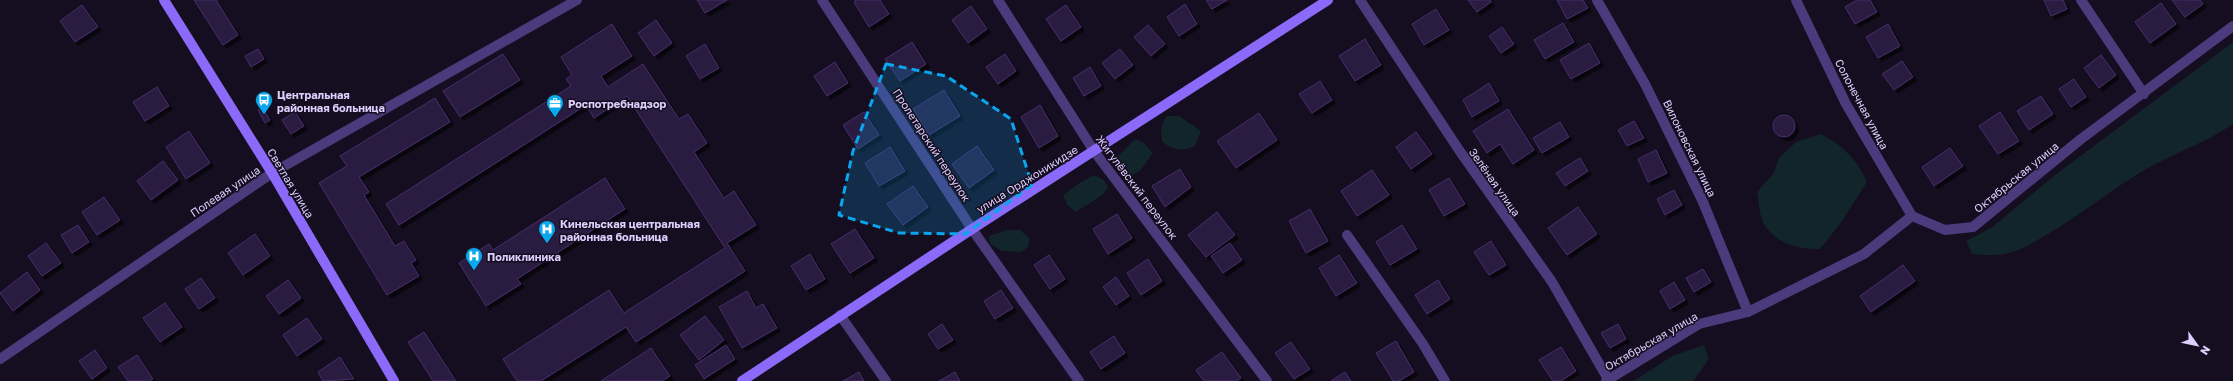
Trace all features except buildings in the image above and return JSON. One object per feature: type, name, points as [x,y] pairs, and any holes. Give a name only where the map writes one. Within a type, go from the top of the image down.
[{"type":"street","name":"Светлая улица","points":[[164,0],[272,173],[394,381]]},
{"type":"street","name":"Полевая улица","points":[[0,359],[272,173],[577,0]]},
{"type":"street","name":"Пролетарский переулок","points":[[822,0],[972,229],[1079,381]]},
{"type":"street","name":"Жигулёвский переулок","points":[[998,0],[1094,151],[1267,381]]},
{"type":"street","name":"улица Орджоникидзе","points":[[742,381],[972,229],[1328,0]]},
{"type":"street","name":"Зелёная улица","points":[[1360,0],[1459,150],[1552,282],[1607,380]]},
{"type":"street","name":"Вилоновская улица","points":[[1597,0],[1645,84],[1703,202],[1748,312]]},
{"type":"street","name":"Солонечная улица","points":[[1796,0],[1846,104],[1912,216]]},
{"type":"street","points":[[2081,0],[2144,94]]},
{"type":"street","name":"Октябрьская улица","points":[[1607,380],[1699,324],[1748,312],[1864,254],[1912,216],[1945,230],[1973,227],[2082,139],[2233,26]]},
{"type":"street","points":[[1347,235],[1423,344],[1446,381]]},
{"type":"street","points":[[840,315],[886,381]]},
{"type":"highlighted area","points":[[886,64],[946,76],[1011,119],[1032,185],[966,234],[899,233],[839,215],[853,151]]},
{"type":"green space","points":[[2233,42],[2233,124],[2211,137],[2141,172],[2054,231],[2017,251],[1998,255],[1972,254],[1966,241],[1991,228],[2055,175]]},
{"type":"green space","points":[[1166,116],[1179,116],[1201,131],[1195,146],[1186,149],[1178,149],[1170,147],[1162,142],[1161,129]]},
{"type":"green space","points":[[1821,134],[1843,149],[1854,160],[1867,182],[1840,224],[1820,249],[1797,247],[1776,238],[1765,226],[1760,214],[1757,192],[1773,174],[1779,158],[1796,142]]},
{"type":"green space","points":[[1135,139],[1143,142],[1153,153],[1140,171],[1129,177],[1119,166],[1116,158]]},
{"type":"green space","points":[[1094,175],[1104,180],[1108,187],[1104,194],[1076,212],[1067,205],[1063,195]]},
{"type":"green space","points":[[1007,230],[1020,230],[1030,239],[1028,247],[1021,252],[1002,251],[990,244],[989,236]]},
{"type":"green space","points":[[1704,345],[1709,359],[1693,381],[1634,381],[1672,356]]},
{"type":"place","name":"Центральная районная больница","points":[[264,115]]},
{"type":"place","name":"Роспотребнадзор","points":[[555,118]]},
{"type":"place","name":"Кинельская центральная районная больница","points":[[547,244]]},
{"type":"place","name":"Поликлиника","points":[[474,271]]}]
